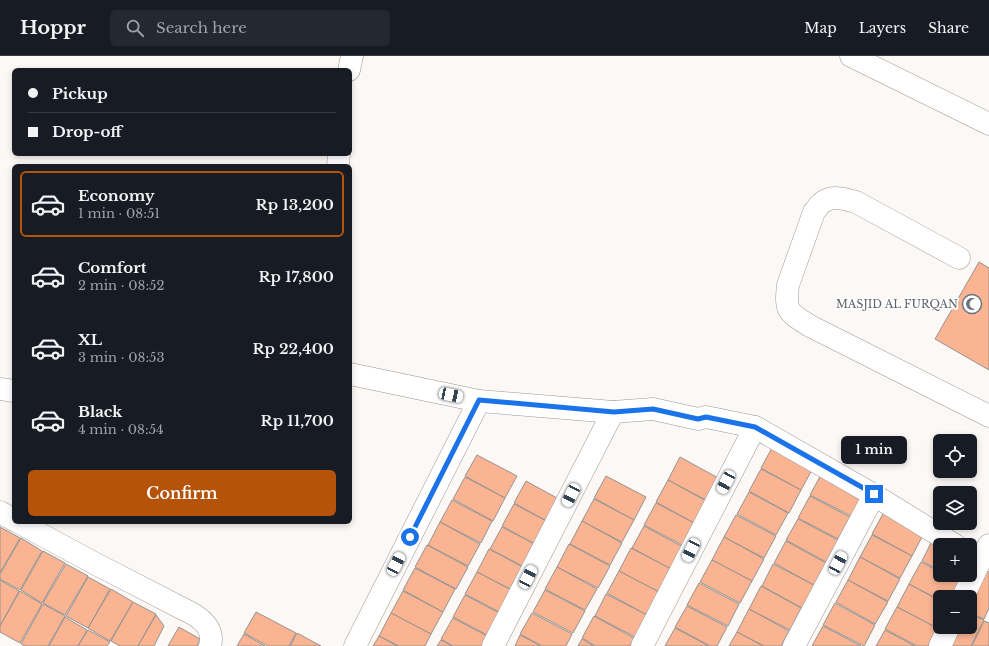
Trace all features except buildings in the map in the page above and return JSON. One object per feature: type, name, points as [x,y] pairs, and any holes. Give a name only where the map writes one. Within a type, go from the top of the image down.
[{"type":"street","points":[[349,68],[352,56]]},
{"type":"street","points":[[851,56],[989,124]]},
{"type":"street","points":[[959,258],[856,202],[842,198],[830,199],[822,203],[814,212],[788,285],[788,309],[795,317],[810,326],[989,416]]},
{"type":"street","points":[[352,374],[479,400],[614,412],[653,409],[698,419],[706,417],[755,427],[874,494],[944,538]]},
{"type":"street","points":[[0,389],[12,391]]},
{"type":"street","points":[[355,646],[479,400]]},
{"type":"street","points":[[493,646],[614,412]]},
{"type":"street","points":[[642,646],[755,427]]},
{"type":"street","points":[[794,646],[874,494]]},
{"type":"street","points":[[0,512],[12,519]]},
{"type":"street","points":[[22,524],[193,614],[202,620],[209,628],[211,635],[210,646]]},
{"type":"street","points":[[966,590],[982,556]]},
{"type":"street","points":[[940,646],[946,634]]},
{"type":"place","name":"MASJID AL FURQAN","points":[[972,304]]},
{"type":"route","points":[[410,537],[479,400],[614,412],[653,409],[698,419],[706,417],[755,427],[874,494]]}]
